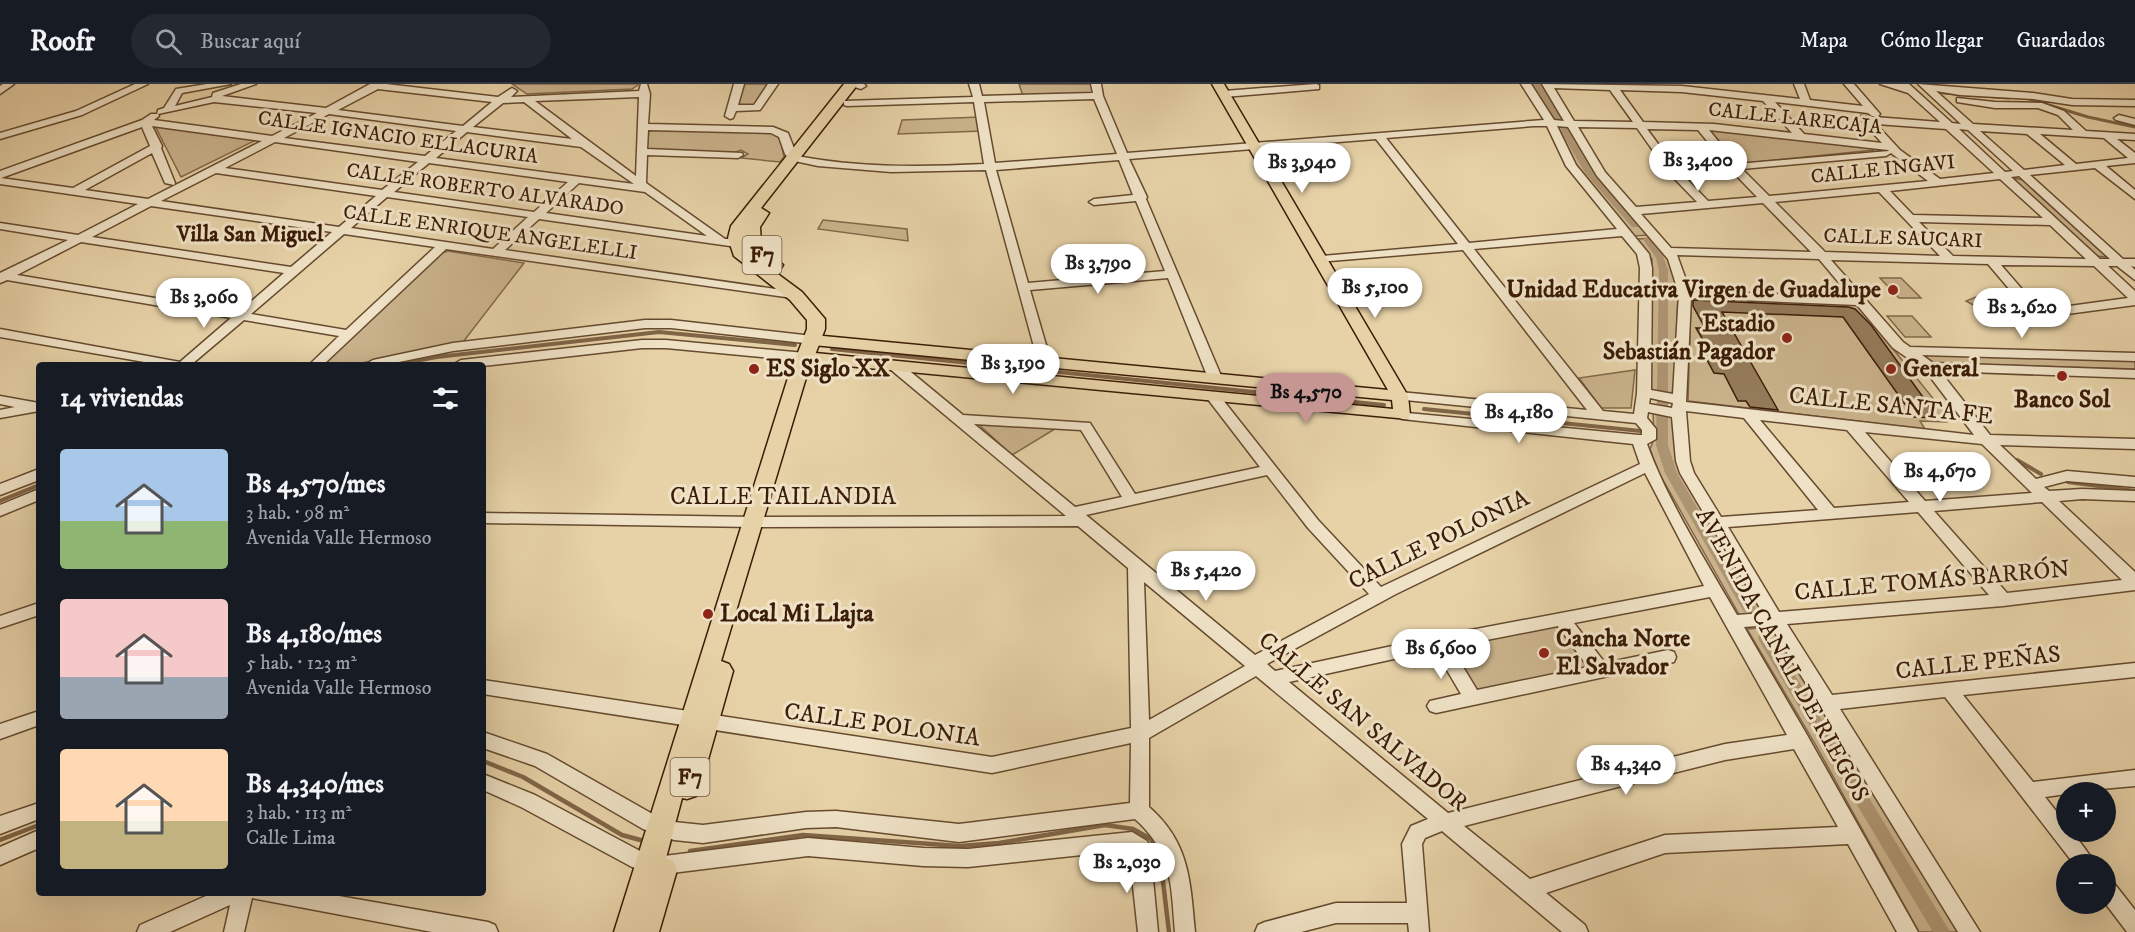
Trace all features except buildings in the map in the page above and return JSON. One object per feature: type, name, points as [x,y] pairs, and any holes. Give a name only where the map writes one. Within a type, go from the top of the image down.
[{"type":"highway","name":"F7","points":[[799,159],[847,103],[855,85]]},
{"type":"highway","name":"F7","points":[[737,243],[752,227],[799,159],[855,85]]},
{"type":"highway","name":"F7","points":[[737,243],[743,257],[795,296],[816,319],[815,349]]},
{"type":"highway","name":"F7","points":[[645,932],[658,864],[698,722],[815,349],[831,319],[827,310],[760,253],[737,243]]},
{"type":"highway","name":"F7","points":[[628,932],[658,864]]},
{"type":"main road","points":[[815,349],[895,366],[1402,415],[1400,396],[1221,89]]},
{"type":"main road","points":[[815,349],[1044,362],[1400,396]]},
{"type":"street","points":[[0,91],[9,84]]},
{"type":"street","points":[[0,136],[79,113],[143,84]]},
{"type":"street","points":[[165,110],[179,91],[226,84]]},
{"type":"street","points":[[0,175],[145,122],[165,110],[251,84]]},
{"type":"street","points":[[361,84],[498,100],[518,96],[644,89],[641,152],[644,187]]},
{"type":"street","points":[[503,84],[644,187],[737,243]]},
{"type":"street","points":[[725,129],[734,108],[739,84]]},
{"type":"street","points":[[734,108],[757,108],[773,84]]},
{"type":"street","points":[[974,84],[990,166],[1044,362]]},
{"type":"street","name":"AVENIDA CANAL DE RIEGOS","points":[[1526,84],[1551,124],[1571,166],[1645,260],[1662,405],[1683,461],[1715,523],[1971,932]]},
{"type":"street","points":[[1547,84],[1682,86],[1738,95],[1872,110]]},
{"type":"street","name":"AVENIDA CANAL DE RIEGOS","points":[[1547,84],[1601,174],[1670,251],[1685,294],[1662,405],[1649,429],[1649,439],[1639,441],[1648,465],[1714,590],[1908,932]]},
{"type":"street","points":[[1738,95],[1740,84]]},
{"type":"street","points":[[1799,84],[1806,102]]},
{"type":"street","points":[[1849,84],[1877,117],[1890,123]]},
{"type":"street","points":[[1885,84],[1995,105],[2034,104],[2061,113],[2082,133]]},
{"type":"street","points":[[1,276],[142,201],[212,169],[267,138],[373,85]]},
{"type":"street","points":[[1924,85],[2135,276]]},
{"type":"street","points":[[1924,85],[1960,92],[2033,96],[2072,102],[2135,103]]},
{"type":"street","points":[[1612,86],[1672,170],[1707,206]]},
{"type":"street","points":[[1221,89],[1316,87]]},
{"type":"street","points":[[1908,88],[2135,299]]},
{"type":"street","points":[[847,103],[978,99],[1097,90],[1215,378]]},
{"type":"street","points":[[1766,98],[1801,137]]},
{"type":"street","points":[[165,110],[222,99],[584,144]]},
{"type":"street","points":[[187,362],[498,100]]},
{"type":"street","points":[[1855,108],[1893,150],[1938,183]]},
{"type":"street","points":[[2119,118],[2135,122]]},
{"type":"street","points":[[145,122],[157,146],[170,183]]},
{"type":"street","name":"CALLE IGNACIO ELLACURIA","points":[[145,122],[612,185],[644,187]]},
{"type":"street","points":[[1868,122],[2135,137]]},
{"type":"street","name":"CALLE LARECAJA","points":[[799,159],[915,170],[1519,124],[1701,127],[1801,137],[1893,150]]},
{"type":"street","points":[[642,127],[781,132],[799,159]]},
{"type":"street","points":[[1701,127],[1764,200],[1823,256],[1898,345],[1930,367],[1985,439],[2035,484],[2135,583]]},
{"type":"street","points":[[2030,130],[2075,168]]},
{"type":"street","points":[[2105,134],[2135,159]]},
{"type":"street","points":[[1378,135],[1599,415]]},
{"type":"street","points":[[142,201],[170,183],[267,138]]},
{"type":"street","points":[[74,192],[157,146]]},
{"type":"street","points":[[1734,167],[1893,150]]},
{"type":"street","points":[[641,152],[738,155]]},
{"type":"street","name":"CALLE INGAVI","points":[[1634,211],[1882,189],[2075,168],[2135,159]]},
{"type":"street","points":[[2098,165],[2135,196]]},
{"type":"street","name":"CALLE ROBERTO ALVARADO","points":[[212,169],[737,243]]},
{"type":"street","points":[[612,185],[628,176]]},
{"type":"street","points":[[494,254],[576,180]]},
{"type":"street","name":"CALLE ENRIQUE ANGELELLI","points":[[0,181],[343,230],[442,247],[795,296]]},
{"type":"street","points":[[1882,189],[1950,260]]},
{"type":"street","points":[[1095,202],[1142,197]]},
{"type":"street","points":[[1910,218],[2054,222]]},
{"type":"street","points":[[0,226],[294,271]]},
{"type":"street","points":[[1322,260],[1624,232]]},
{"type":"street","points":[[319,362],[442,247]]},
{"type":"street","name":"CALLE SAUCARI","points":[[1670,251],[2099,264],[2135,263]]},
{"type":"street","points":[[1991,261],[2037,314],[2135,299]]},
{"type":"street","points":[[1023,287],[1172,274]]},
{"type":"street","points":[[1,276],[350,334]]},
{"type":"street","points":[[1685,294],[1861,300]]},
{"type":"street","points":[[382,362],[453,346],[645,324],[671,324],[815,349]]},
{"type":"street","points":[[0,333],[164,362]]},
{"type":"street","points":[[479,362],[642,344],[815,349]]},
{"type":"street","points":[[1908,351],[2135,357]]},
{"type":"street","name":"CALLE SAN SALVADOR","points":[[895,366],[1578,932]]},
{"type":"street","points":[[1930,367],[2135,374]]},
{"type":"street","name":"CALLE SANTA FE","points":[[1400,396],[1599,415],[1662,405],[1851,427],[1985,439],[2135,444]]},
{"type":"street","points":[[1214,398],[1313,524],[1379,596]]},
{"type":"street","points":[[0,399],[36,406]]},
{"type":"street","points":[[0,414],[36,408]]},
{"type":"street","points":[[1748,414],[1830,514]]},
{"type":"street","points":[[1402,415],[1639,441]]},
{"type":"street","points":[[960,419],[1085,426],[1131,500]]},
{"type":"street","points":[[1851,427],[2004,600]]},
{"type":"street","name":"CALLE POLONIA","points":[[486,687],[698,722],[992,765],[1140,734],[1260,670],[1379,596],[1648,465]]},
{"type":"street","name":"CALLE TAILANDIA","points":[[486,518],[759,522],[1078,517],[1131,500],[1269,470]]},
{"type":"street","points":[[0,490],[36,475]]},
{"type":"street","points":[[2035,484],[2067,476],[2135,482]]},
{"type":"street","points":[[1715,523],[2082,494],[2135,496]]},
{"type":"street","points":[[0,511],[36,495]]},
{"type":"street","points":[[1136,567],[1140,734],[1139,810],[1167,836],[1177,857],[1185,932]]},
{"type":"street","name":"CALLE TOMÁS BARRÓN","points":[[1733,622],[2004,600],[2135,583]]},
{"type":"street","points":[[1260,670],[1439,643],[1714,590]]},
{"type":"street","points":[[0,622],[36,610]]},
{"type":"street","points":[[1562,619],[1601,671]]},
{"type":"street","points":[[1439,643],[1473,698]]},
{"type":"street","points":[[1436,706],[1668,657]]},
{"type":"street","name":"CALLE PEÑAS","points":[[1826,703],[2135,670]]},
{"type":"street","points":[[1949,690],[2078,854]]},
{"type":"street","points":[[0,732],[36,719]]},
{"type":"street","points":[[1265,932],[1336,913],[1418,923],[1412,844],[1418,832],[1444,822],[1725,752],[1801,740]]},
{"type":"street","points":[[486,741],[541,760],[615,804],[668,829],[703,834],[806,820],[836,819],[959,833],[1139,810]]},
{"type":"street","points":[[2029,790],[2135,778]]},
{"type":"street","points":[[486,784],[528,801],[639,861],[658,864],[808,847],[923,857],[968,858],[1132,841],[1140,847],[1148,932]]},
{"type":"street","points":[[0,825],[36,812]]},
{"type":"street","points":[[1526,890],[1665,844],[1854,835]]},
{"type":"street","points":[[0,856],[36,840]]},
{"type":"street","points":[[147,932],[229,896]]},
{"type":"street","points":[[234,932],[242,896]]},
{"type":"street","points":[[282,896],[488,932]]},
{"type":"street","points":[[2116,902],[2135,926]]},
{"type":"shaded area","points":[[512,84],[638,85],[632,89],[527,94]]},
{"type":"shaded area","points":[[742,84],[771,84],[756,105],[737,106]]},
{"type":"shaded area","points":[[1019,84],[1091,84],[1095,93],[1023,96]]},
{"type":"shaded area","points":[[1529,84],[1544,84],[1567,122],[1552,122]]},
{"type":"shaded area","points":[[980,117],[983,131],[898,134],[902,120]]},
{"type":"shaded area","points":[[154,124],[260,138],[181,177]]},
{"type":"shaded area","points":[[1556,127],[1569,128],[1651,235],[1633,236],[1574,165]]},
{"type":"shaded area","points":[[649,129],[773,133],[780,137],[784,157],[780,162],[741,158],[748,154],[741,150],[730,154],[650,151],[647,149]]},
{"type":"shaded area","points":[[1708,130],[1873,148],[1874,150],[1737,164]]},
{"type":"shaded area","points":[[2012,178],[2024,180],[2107,257],[2095,256]]},
{"type":"shaded area","points":[[823,220],[907,229],[908,241],[818,229]]},
{"type":"shaded area","points":[[1655,238],[1671,262],[1678,295],[1674,396],[1651,391],[1652,259],[1637,239]]},
{"type":"shaded area","points":[[448,251],[524,263],[463,342],[367,362],[322,362],[434,256]]},
{"type":"shaded area","points":[[1880,278],[1901,278],[1921,298],[1899,298]]},
{"type":"shaded area","points":[[1983,294],[2019,313],[2001,320],[1966,301]]},
{"type":"shaded area","name":"Estadio Sebastián Pagador","points":[[1691,297],[1855,302],[1949,418],[1947,422],[1920,421],[1925,429],[1688,401]]},
{"type":"shaded area","points":[[1887,316],[1912,316],[1931,337],[1905,337]]},
{"type":"shaded area","points":[[1928,355],[2135,361],[2135,369],[1935,363],[1924,357]]},
{"type":"shaded area","points":[[1635,370],[1631,408],[1601,408],[1579,378]]},
{"type":"shaded area","points":[[1653,412],[1675,417],[1678,466],[1763,614],[1740,616],[1659,473],[1650,449],[1654,439]]},
{"type":"shaded area","points":[[976,422],[1058,427],[1012,455]]},
{"type":"shaded area","points":[[1562,624],[1593,667],[1477,692],[1449,647]]},
{"type":"shaded area","points":[[1772,627],[1962,932],[1919,932],[1814,742],[1747,629]]},
{"type":"waterway","points":[[1537,84],[1558,119]]},
{"type":"waterway","points":[[1943,93],[2009,98]]},
{"type":"waterway","points":[[2026,98],[2088,117],[2135,127]]},
{"type":"waterway","points":[[1564,130],[1588,171],[1635,225]]},
{"type":"waterway","points":[[1648,239],[1663,264],[1662,445],[1671,473],[1749,609]]},
{"type":"waterway","points":[[410,362],[659,332],[795,345]]},
{"type":"waterway","points":[[832,349],[1384,405]]},
{"type":"waterway","points":[[1424,409],[1641,431]]},
{"type":"waterway","points":[[2017,460],[2041,474]]},
{"type":"waterway","points":[[2068,482],[2135,491]]},
{"type":"waterway","points":[[0,501],[36,486]]},
{"type":"waterway","points":[[1765,638],[1942,932]]},
{"type":"waterway","points":[[486,762],[523,777],[622,835],[644,841]]},
{"type":"waterway","points":[[690,851],[803,835],[960,846],[999,843],[1105,825],[1133,829],[1151,839],[1160,856],[1169,932]]},
{"type":"waterway","points":[[0,840],[36,826]]},
{"type":"place","name":"Unidad Educativa Virgen de Guadalupe","points":[[1893,290]]},
{"type":"place","name":"Estadio Sebastián Pagador","points":[[1787,338]]},
{"type":"place","name":"ES Siglo XX","points":[[754,369]]},
{"type":"place","name":"General","points":[[1891,369]]},
{"type":"place","name":"Banco Sol","points":[[2062,376]]},
{"type":"place","name":"Local Mi Llajta","points":[[708,614]]},
{"type":"place","name":"Cancha Norte El Salvador","points":[[1544,653]]},
{"type":"district","name":"Villa San Miguel","points":[[250,234]]}]
